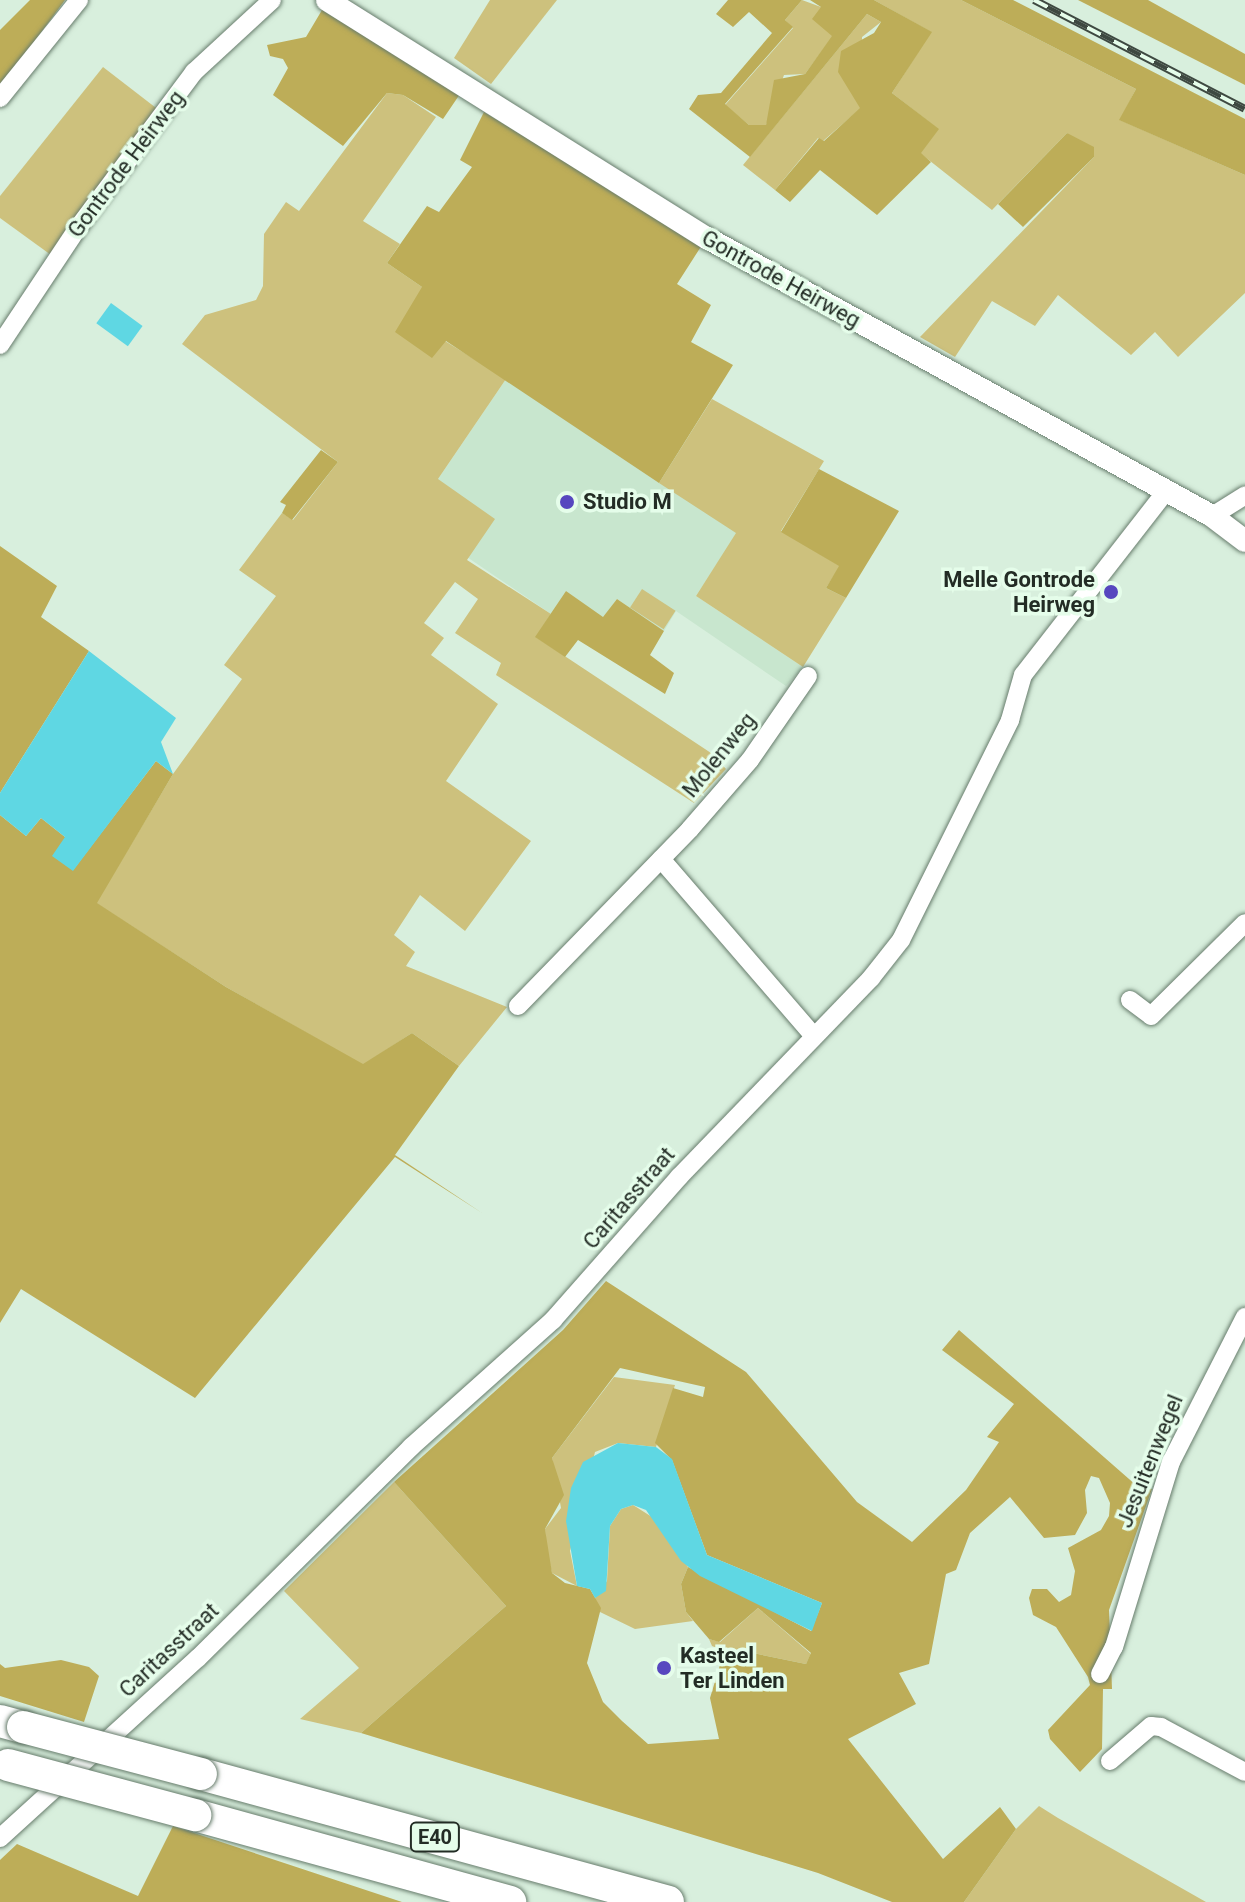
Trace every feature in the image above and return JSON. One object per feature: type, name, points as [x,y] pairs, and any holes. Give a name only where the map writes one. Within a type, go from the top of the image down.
[{"type":"highway","name":"E40","points":[[12,1724],[668,1902]]},
{"type":"highway","name":"E40","points":[[4,1764],[510,1902]]},
{"type":"street","points":[[0,98],[79,0]]},
{"type":"street","name":"Gontrode Heirweg","points":[[0,345],[77,229],[194,72],[272,0]]},
{"type":"street","name":"Gontrode Heirweg","points":[[327,0],[707,238],[1212,516],[1245,541]]},
{"type":"street","name":"Caritasstraat","points":[[0,1838],[198,1658],[411,1447],[553,1320],[679,1177],[901,940],[1006,729],[1023,675],[1166,491]]},
{"type":"street","points":[[1212,516],[1245,495]]},
{"type":"street","name":"Molenweg","points":[[518,1006],[661,859],[750,760],[808,676]]},
{"type":"street","points":[[661,859],[814,1036]]},
{"type":"street","points":[[1130,1000],[1151,1016],[1245,923]]},
{"type":"street","name":"Jesuitenwegel","points":[[1100,1674],[1114,1647],[1171,1462],[1245,1317]]},
{"type":"street","points":[[1110,1761],[1151,1726],[1161,1727],[1245,1772]]},
{"type":"shaded area","points":[[30,0],[65,0],[0,88],[0,30]]},
{"type":"shaded area","points":[[490,0],[557,0],[491,84],[454,58]]},
{"type":"shaded area","points":[[728,0],[802,0],[785,20],[793,27],[725,104],[749,125],[766,125],[774,80],[805,74],[832,36],[812,19],[821,7],[810,0],[874,0],[932,32],[892,93],[939,129],[921,153],[931,162],[877,215],[820,170],[790,202],[775,190],[819,138],[824,141],[860,108],[838,72],[841,51],[874,33],[881,22],[867,14],[750,157],[689,109],[698,95],[721,93],[772,33],[749,12],[733,27],[716,14]]},
{"type":"shaded area","points":[[802,0],[821,7],[833,36],[805,74],[784,75],[766,125],[749,125],[725,105],[793,28],[785,20]]},
{"type":"shaded area","points":[[874,0],[961,0],[1136,89],[1120,120],[1245,175],[1245,293],[1178,357],[1155,332],[1131,355],[1058,295],[1035,326],[992,301],[955,357],[920,337],[1094,157],[1067,133],[992,210],[920,153],[938,129],[892,93],[931,32]]},
{"type":"shaded area","points":[[961,0],[1013,0],[1245,119],[1245,175],[1119,120],[1136,89]]},
{"type":"shaded area","points":[[1078,0],[1148,0],[1245,54],[1245,85]]},
{"type":"shaded area","points":[[322,10],[460,94],[443,119],[403,95],[387,93],[343,146],[273,95],[288,68],[283,59],[270,56],[267,45],[306,37]]},
{"type":"shaded area","points":[[867,14],[881,22],[862,37],[861,108],[823,141],[818,138],[775,190],[743,165]]},
{"type":"shaded area","points":[[103,67],[160,111],[51,255],[0,218],[0,196]]},
{"type":"shaded area","points":[[387,93],[403,95],[436,117],[363,221],[400,244],[387,263],[422,287],[445,341],[506,379],[438,479],[495,519],[467,560],[551,614],[536,637],[711,753],[726,769],[694,803],[496,675],[501,663],[455,633],[478,599],[455,582],[424,623],[444,638],[431,655],[498,704],[446,781],[531,841],[465,931],[420,895],[394,935],[415,952],[406,966],[507,1007],[459,1066],[412,1033],[363,1065],[226,987],[96,903],[173,774],[242,679],[224,665],[276,596],[239,570],[282,513],[293,520],[338,462],[182,344],[205,315],[256,300],[263,286],[264,234],[286,202],[299,211]]},
{"type":"shaded area","points":[[484,112],[702,245],[677,284],[711,305],[691,342],[733,365],[659,483],[446,341],[432,358],[395,332],[422,287],[387,263],[427,206],[439,212],[472,167],[460,160]]},
{"type":"shaded area","points":[[1067,133],[1094,147],[1094,157],[1023,227],[998,204]]},
{"type":"shaded area","points":[[506,379],[737,533],[696,596],[803,667],[786,686],[676,611],[664,631],[617,599],[603,618],[566,591],[551,614],[411,519]]},
{"type":"shaded area","points":[[712,399],[824,461],[781,531],[840,566],[826,588],[846,598],[803,667],[696,596],[736,533],[659,483]]},
{"type":"shaded area","points":[[321,450],[338,462],[292,520],[282,513],[286,505],[280,502]]},
{"type":"shaded area","points":[[819,469],[899,511],[846,598],[826,588],[839,566],[781,532]]},
{"type":"shaded area","points":[[0,546],[57,586],[41,617],[89,651],[0,793]]},
{"type":"shaded area","points":[[642,589],[676,611],[664,629],[630,607]]},
{"type":"shaded area","points":[[566,591],[603,617],[617,599],[664,631],[650,655],[674,673],[665,694],[578,640],[565,657],[535,637]]},
{"type":"shaded area","points":[[156,761],[173,774],[97,903],[226,987],[363,1064],[412,1033],[459,1066],[395,1155],[482,1213],[395,1157],[195,1398],[21,1289],[0,1323],[0,815],[26,836],[41,818],[65,837],[73,870]]},
{"type":"shaded area","points":[[606,1281],[746,1372],[857,1502],[912,1542],[966,1490],[999,1442],[987,1437],[1014,1404],[942,1350],[959,1330],[1137,1486],[1152,1489],[1109,1610],[1112,1689],[1103,1689],[1102,1749],[1080,1772],[1050,1739],[1048,1730],[1090,1685],[1088,1677],[1056,1627],[1033,1615],[1029,1598],[1032,1589],[1047,1589],[1059,1602],[1071,1595],[1075,1571],[1068,1548],[1101,1530],[1109,1516],[1110,1503],[1099,1478],[1091,1476],[1085,1490],[1087,1513],[1075,1535],[1044,1538],[1010,1497],[970,1533],[956,1570],[946,1574],[929,1664],[899,1673],[916,1704],[848,1739],[943,1859],[1000,1807],[1016,1829],[964,1902],[892,1902],[818,1873],[361,1733],[506,1606],[394,1482],[563,1330]],"holes":[[[620,1368],[705,1387],[703,1397],[673,1388],[655,1443],[672,1460],[707,1555],[822,1603],[811,1631],[688,1567],[681,1584],[686,1612],[709,1639],[719,1642],[758,1608],[811,1653],[806,1664],[748,1652],[720,1665],[710,1698],[719,1739],[648,1744],[603,1702],[587,1663],[601,1608],[590,1589],[565,1583],[552,1573],[545,1529],[564,1495],[552,1458]]]},
{"type":"shaded area","points":[[614,1377],[675,1385],[656,1447],[618,1443],[595,1452],[570,1551],[577,1586],[552,1573],[546,1549],[545,1529],[561,1508],[552,1458]]},
{"type":"shaded area","points":[[394,1482],[506,1606],[361,1733],[300,1719],[359,1668],[284,1591]]},
{"type":"shaded area","points":[[633,1505],[652,1517],[688,1567],[681,1584],[686,1612],[693,1621],[635,1629],[600,1612],[595,1598],[607,1581],[610,1526],[621,1509]]},
{"type":"shaded area","points":[[758,1608],[811,1654],[806,1664],[748,1652],[737,1656],[712,1646],[709,1639],[720,1642]]},
{"type":"shaded area","points":[[61,1660],[89,1667],[99,1676],[84,1722],[0,1696],[0,1664],[5,1668]]},
{"type":"shaded area","points":[[1039,1806],[1206,1902],[964,1902],[1016,1829]]},
{"type":"shaded area","points":[[173,1826],[402,1902],[0,1902],[0,1860],[17,1844],[138,1896]]},
{"type":"water","points":[[111,303],[143,326],[128,346],[96,323]]},
{"type":"water","points":[[89,651],[176,718],[161,742],[173,774],[156,761],[73,871],[52,856],[65,837],[41,818],[26,836],[0,815],[0,793]]},
{"type":"water","points":[[618,1443],[656,1447],[672,1459],[707,1555],[822,1603],[812,1631],[700,1576],[681,1561],[646,1510],[633,1505],[621,1509],[610,1526],[606,1591],[595,1598],[590,1589],[577,1586],[566,1521],[571,1488],[583,1462]]},
{"type":"railway","points":[[1034,0],[1245,109]]},
{"type":"place","name":"Studio M","points":[[567,502]]},
{"type":"place","name":"Melle Gontrode Heirweg","points":[[1111,592]]},
{"type":"place","name":"Kasteel Ter Linden","points":[[664,1668]]}]
